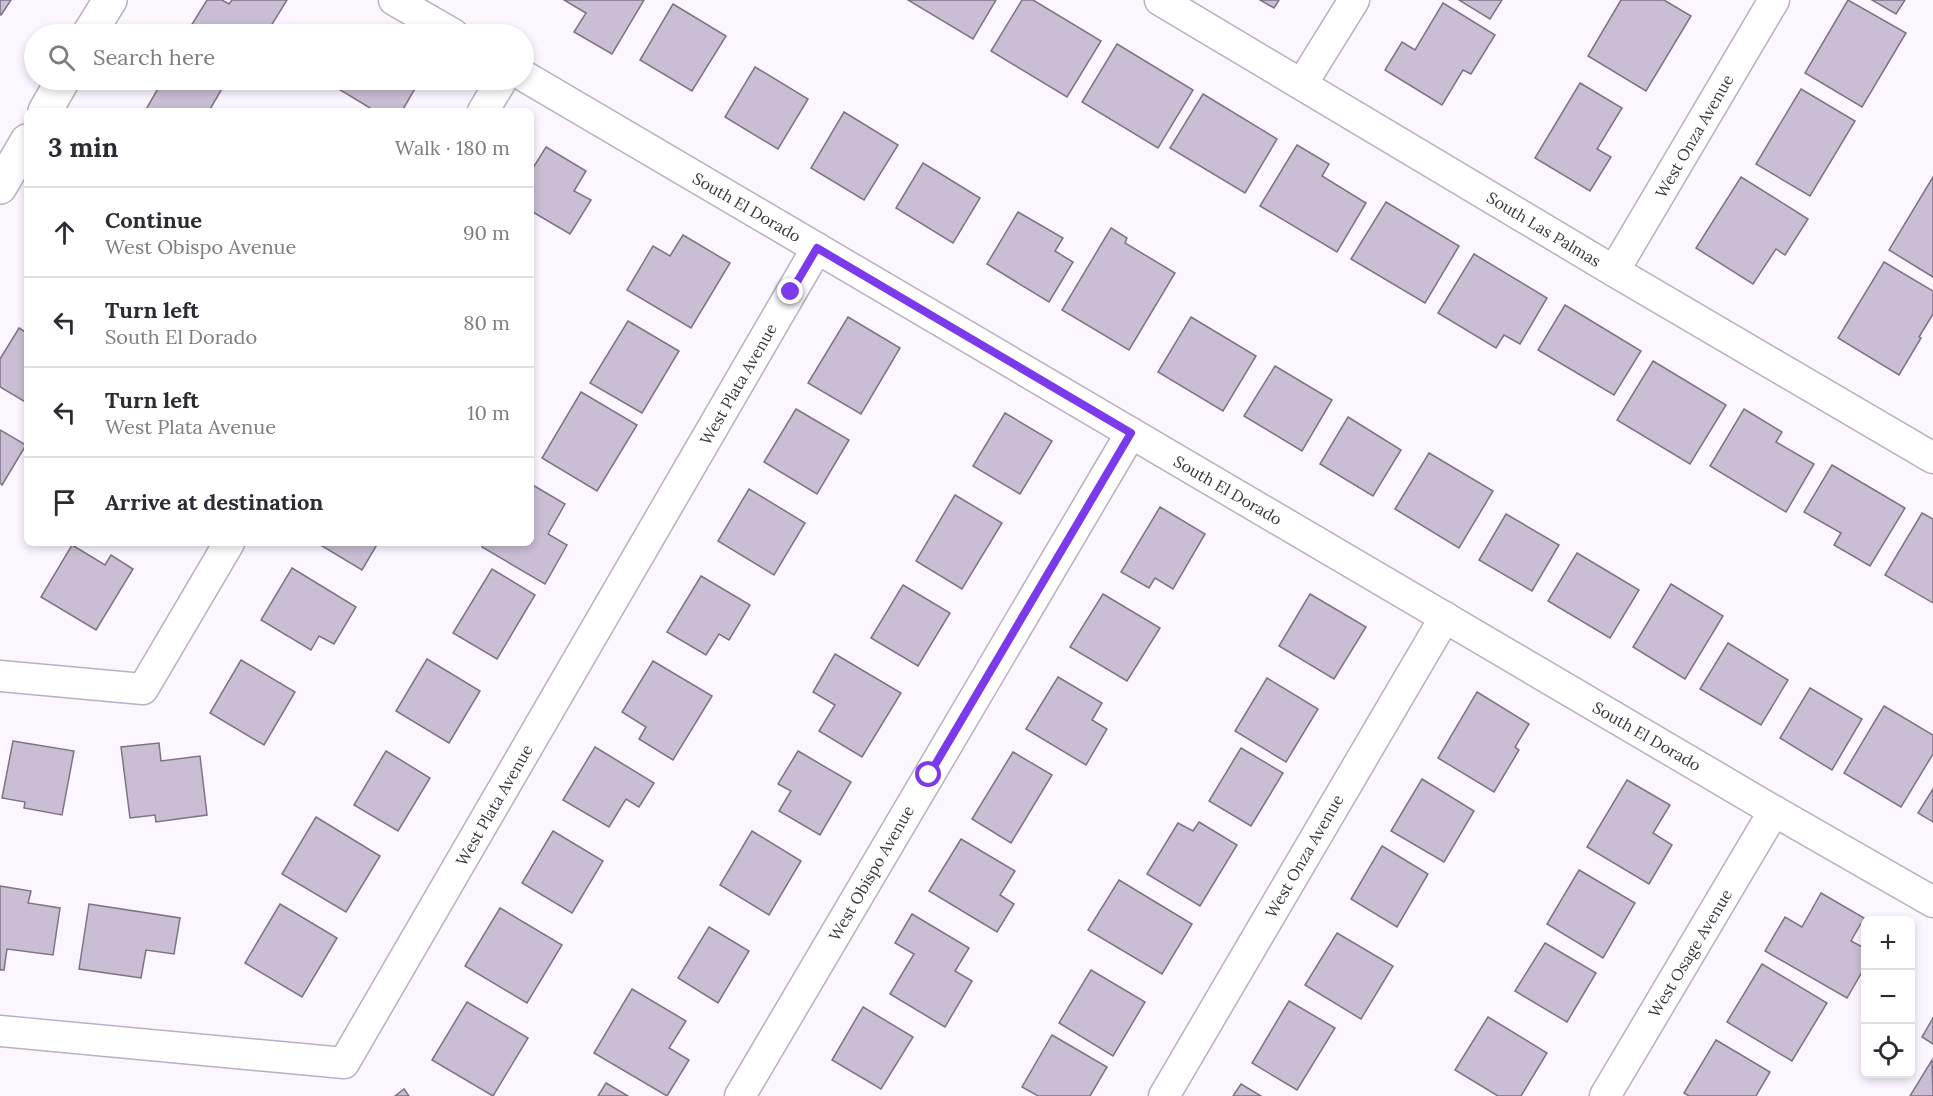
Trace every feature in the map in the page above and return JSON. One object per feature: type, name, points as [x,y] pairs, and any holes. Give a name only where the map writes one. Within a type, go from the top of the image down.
[{"type":"street","points":[[95,24],[110,0]]},
{"type":"street","points":[[394,0],[436,24]]},
{"type":"street","name":"South Las Palmas","points":[[1160,0],[1614,271],[1932,454]]},
{"type":"street","points":[[1302,84],[1354,0]]},
{"type":"street","name":"West Onza Avenue","points":[[1614,271],[1774,0]]},
{"type":"street","name":"South El Dorado","points":[[534,82],[1774,811],[1933,902]]},
{"type":"street","points":[[47,108],[57,90]]},
{"type":"street","points":[[485,108],[496,90]]},
{"type":"street","points":[[0,187],[24,146]]},
{"type":"street","name":"West Plata Avenue","points":[[0,1031],[344,1063],[817,248]]},
{"type":"street","name":"West Obispo Avenue","points":[[740,1096],[1131,433]]},
{"type":"street","points":[[0,676],[143,689],[227,546]]},
{"type":"street","name":"West Onza Avenue","points":[[1164,1096],[1445,617]]},
{"type":"street","name":"West Osage Avenue","points":[[1605,1096],[1774,811]]},
{"type":"building","points":[[0,0],[11,0],[1,15],[0,14]]},
{"type":"building","points":[[207,0],[222,0],[229,4],[232,0],[287,0],[272,24],[192,24]]},
{"type":"building","points":[[564,0],[644,0],[612,54],[574,32],[586,13]]},
{"type":"building","points":[[908,0],[996,0],[973,39]]},
{"type":"building","points":[[1022,0],[1033,0],[1101,41],[1067,97],[991,51]]},
{"type":"building","points":[[1260,0],[1279,0],[1274,8]]},
{"type":"building","points":[[1459,0],[1502,0],[1490,19]]},
{"type":"building","points":[[1621,0],[1664,0],[1691,16],[1646,91],[1588,56]]},
{"type":"building","points":[[1848,0],[1906,33],[1862,107],[1805,73]]},
{"type":"building","points":[[1872,0],[1905,0],[1896,14]]},
{"type":"building","points":[[1443,3],[1495,35],[1471,74],[1463,70],[1442,105],[1385,70],[1402,42],[1415,50]]},
{"type":"building","points":[[673,4],[726,36],[692,91],[640,60]]},
{"type":"building","points":[[1117,44],[1193,90],[1158,148],[1082,102]]},
{"type":"building","points":[[755,67],[808,99],[778,149],[725,117]]},
{"type":"building","points":[[1580,83],[1622,108],[1597,149],[1611,157],[1590,191],[1535,158]]},
{"type":"building","points":[[1801,89],[1855,121],[1810,196],[1756,164]]},
{"type":"building","points":[[157,90],[221,90],[211,108],[147,108]]},
{"type":"building","points":[[340,90],[414,90],[404,108],[370,108]]},
{"type":"building","points":[[1203,94],[1277,139],[1245,193],[1170,148]]},
{"type":"building","points":[[844,112],[898,145],[864,200],[811,168]]},
{"type":"building","points":[[1297,145],[1329,164],[1322,176],[1366,203],[1337,252],[1260,206]]},
{"type":"building","points":[[546,147],[586,171],[574,191],[591,200],[570,234],[534,213],[534,166]]},
{"type":"building","points":[[923,163],[980,198],[953,243],[896,208]]},
{"type":"building","points":[[1741,177],[1808,219],[1785,255],[1776,249],[1753,284],[1696,248]]},
{"type":"building","points":[[1933,177],[1933,277],[1889,250]]},
{"type":"building","points":[[1386,202],[1459,246],[1425,303],[1351,259]]},
{"type":"building","points":[[1018,212],[1063,238],[1055,251],[1073,262],[1049,302],[987,264]]},
{"type":"building","points":[[1111,228],[1127,238],[1125,243],[1175,273],[1129,350],[1062,310]]},
{"type":"building","points":[[683,235],[730,263],[691,328],[627,290],[653,246],[670,256]]},
{"type":"building","points":[[1474,254],[1547,298],[1520,344],[1504,335],[1496,348],[1438,313]]},
{"type":"building","points":[[1884,262],[1933,291],[1933,314],[1899,375],[1838,338]]},
{"type":"building","points":[[1565,305],[1641,351],[1614,395],[1538,350]]},
{"type":"building","points":[[848,317],[900,348],[861,414],[808,383]]},
{"type":"building","points":[[1191,317],[1256,356],[1223,411],[1158,372]]},
{"type":"building","points":[[628,321],[679,351],[642,413],[590,383]]},
{"type":"building","points":[[19,328],[24,331],[24,401],[0,387],[0,359]]},
{"type":"building","points":[[1653,361],[1726,405],[1690,464],[1617,420]]},
{"type":"building","points":[[1275,366],[1332,400],[1302,451],[1244,416]]},
{"type":"building","points":[[581,392],[637,425],[597,491],[542,458]]},
{"type":"building","points":[[796,409],[849,440],[817,494],[764,462]]},
{"type":"building","points":[[1744,409],[1782,432],[1776,442],[1814,464],[1786,512],[1710,466]]},
{"type":"building","points":[[1005,413],[1052,441],[1020,494],[973,466]]},
{"type":"building","points":[[1348,417],[1401,450],[1373,496],[1320,464]]},
{"type":"building","points":[[0,430],[24,444],[24,448],[2,485],[0,483]]},
{"type":"building","points":[[1429,453],[1493,491],[1459,548],[1395,509]]},
{"type":"building","points":[[1832,465],[1905,508],[1870,566],[1834,545],[1841,533],[1804,512]]},
{"type":"building","points":[[534,486],[565,504],[548,534],[567,545],[545,584],[482,547],[534,546]]},
{"type":"building","points":[[749,489],[805,523],[774,575],[718,541]]},
{"type":"building","points":[[955,495],[1002,523],[962,589],[916,561]]},
{"type":"building","points":[[1160,507],[1205,534],[1173,589],[1155,578],[1149,588],[1121,572]]},
{"type":"building","points":[[1922,513],[1933,519],[1933,603],[1885,575]]},
{"type":"building","points":[[1506,514],[1559,545],[1532,591],[1479,560]]},
{"type":"building","points":[[71,546],[105,565],[111,555],[133,569],[96,630],[41,597]]},
{"type":"building","points":[[322,546],[376,546],[362,570]]},
{"type":"building","points":[[1577,553],[1639,590],[1610,638],[1548,601]]},
{"type":"building","points":[[292,568],[356,607],[334,644],[319,636],[311,650],[261,620]]},
{"type":"building","points":[[492,569],[535,595],[497,659],[453,633]]},
{"type":"building","points":[[701,576],[750,605],[729,640],[719,634],[706,655],[667,632]]},
{"type":"building","points":[[1671,584],[1723,616],[1685,679],[1633,647]]},
{"type":"building","points":[[903,585],[950,613],[918,666],[871,638]]},
{"type":"building","points":[[1103,594],[1160,628],[1127,681],[1070,647]]},
{"type":"building","points":[[1310,594],[1366,627],[1334,679],[1279,646]]},
{"type":"building","points":[[1728,643],[1788,680],[1761,725],[1700,689]]},
{"type":"building","points":[[835,654],[901,693],[862,757],[819,731],[835,705],[813,692]]},
{"type":"building","points":[[427,659],[480,691],[449,743],[396,711]]},
{"type":"building","points":[[241,660],[295,692],[264,745],[210,713]]},
{"type":"building","points":[[653,661],[712,696],[673,760],[639,739],[646,727],[622,712]]},
{"type":"building","points":[[1058,677],[1102,703],[1092,720],[1107,729],[1086,765],[1026,729]]},
{"type":"building","points":[[1267,678],[1318,709],[1286,762],[1235,731]]},
{"type":"building","points":[[1810,688],[1862,719],[1832,770],[1780,738]]},
{"type":"building","points":[[1477,692],[1529,724],[1515,747],[1519,750],[1494,792],[1438,758]]},
{"type":"building","points":[[1884,706],[1933,735],[1933,754],[1901,807],[1844,773]]},
{"type":"building","points":[[13,741],[74,751],[62,815],[24,808],[25,802],[2,798]]},
{"type":"building","points":[[159,743],[161,761],[200,756],[207,815],[156,822],[155,815],[130,818],[121,747]]},
{"type":"building","points":[[595,747],[654,783],[639,807],[626,799],[609,827],[563,800]]},
{"type":"building","points":[[1241,748],[1283,773],[1251,826],[1209,801]]},
{"type":"building","points":[[386,751],[430,778],[398,831],[354,805]]},
{"type":"building","points":[[798,751],[851,782],[820,835],[779,811],[791,791],[778,784]]},
{"type":"building","points":[[1013,752],[1052,775],[1011,843],[972,819]]},
{"type":"building","points":[[1422,779],[1474,811],[1444,862],[1391,831]]},
{"type":"building","points":[[1627,780],[1670,805],[1653,833],[1672,845],[1649,884],[1587,847]]},
{"type":"building","points":[[1933,789],[1933,822],[1918,813]]},
{"type":"building","points":[[316,817],[380,856],[346,912],[282,874]]},
{"type":"building","points":[[1199,822],[1237,845],[1200,906],[1147,874],[1178,823],[1193,831]]},
{"type":"building","points":[[553,831],[603,861],[572,913],[522,883]]},
{"type":"building","points":[[752,831],[801,861],[769,915],[720,885]]},
{"type":"building","points":[[961,839],[1015,871],[1000,895],[1014,904],[997,932],[929,891]]},
{"type":"building","points":[[1382,846],[1428,874],[1397,927],[1351,899]]},
{"type":"building","points":[[1579,870],[1635,903],[1603,958],[1547,924]]},
{"type":"building","points":[[1119,880],[1192,924],[1162,974],[1088,930]]},
{"type":"building","points":[[0,886],[31,891],[28,903],[60,908],[53,955],[7,949],[4,970],[0,970]]},
{"type":"building","points":[[1821,893],[1861,916],[1861,923],[1851,941],[1861,946],[1861,974],[1847,998],[1765,951],[1785,917],[1802,927]]},
{"type":"building","points":[[89,904],[180,918],[174,954],[146,950],[141,978],[79,969]]},
{"type":"building","points":[[280,904],[337,938],[302,997],[245,963]]},
{"type":"building","points":[[500,908],[562,945],[527,1003],[465,966]]},
{"type":"building","points":[[912,914],[969,948],[955,971],[972,981],[945,1027],[890,994],[914,954],[895,943]]},
{"type":"building","points":[[709,927],[749,951],[718,1003],[678,978]]},
{"type":"building","points":[[1337,933],[1393,966],[1361,1019],[1305,985]]},
{"type":"building","points":[[1545,943],[1596,973],[1567,1022],[1515,991]]},
{"type":"building","points":[[1762,964],[1827,1003],[1792,1061],[1727,1022]]},
{"type":"building","points":[[1091,970],[1145,1002],[1113,1056],[1059,1023]]},
{"type":"building","points":[[632,989],[686,1021],[669,1048],[689,1060],[667,1096],[594,1053]]},
{"type":"building","points":[[1289,1001],[1335,1028],[1297,1090],[1252,1063]]},
{"type":"building","points":[[467,1002],[528,1038],[493,1096],[432,1060]]},
{"type":"building","points":[[863,1007],[913,1037],[881,1089],[832,1060]]},
{"type":"building","points":[[1488,1017],[1547,1053],[1521,1096],[1498,1096],[1455,1070]]},
{"type":"building","points":[[1933,1018],[1933,1044],[1922,1037]]},
{"type":"building","points":[[1052,1035],[1107,1067],[1090,1096],[1038,1096],[1022,1087]]},
{"type":"building","points":[[1716,1040],[1770,1072],[1756,1096],[1689,1096],[1684,1093]]},
{"type":"building","points":[[1932,1060],[1933,1096],[1910,1096]]},
{"type":"building","points":[[606,1083],[628,1096],[598,1096]]},
{"type":"building","points":[[1241,1084],[1261,1096],[1233,1096]]},
{"type":"building","points":[[404,1089],[409,1096],[395,1096]]},
{"type":"route","points":[[791,292],[817,248],[1131,433],[929,775]]}]
